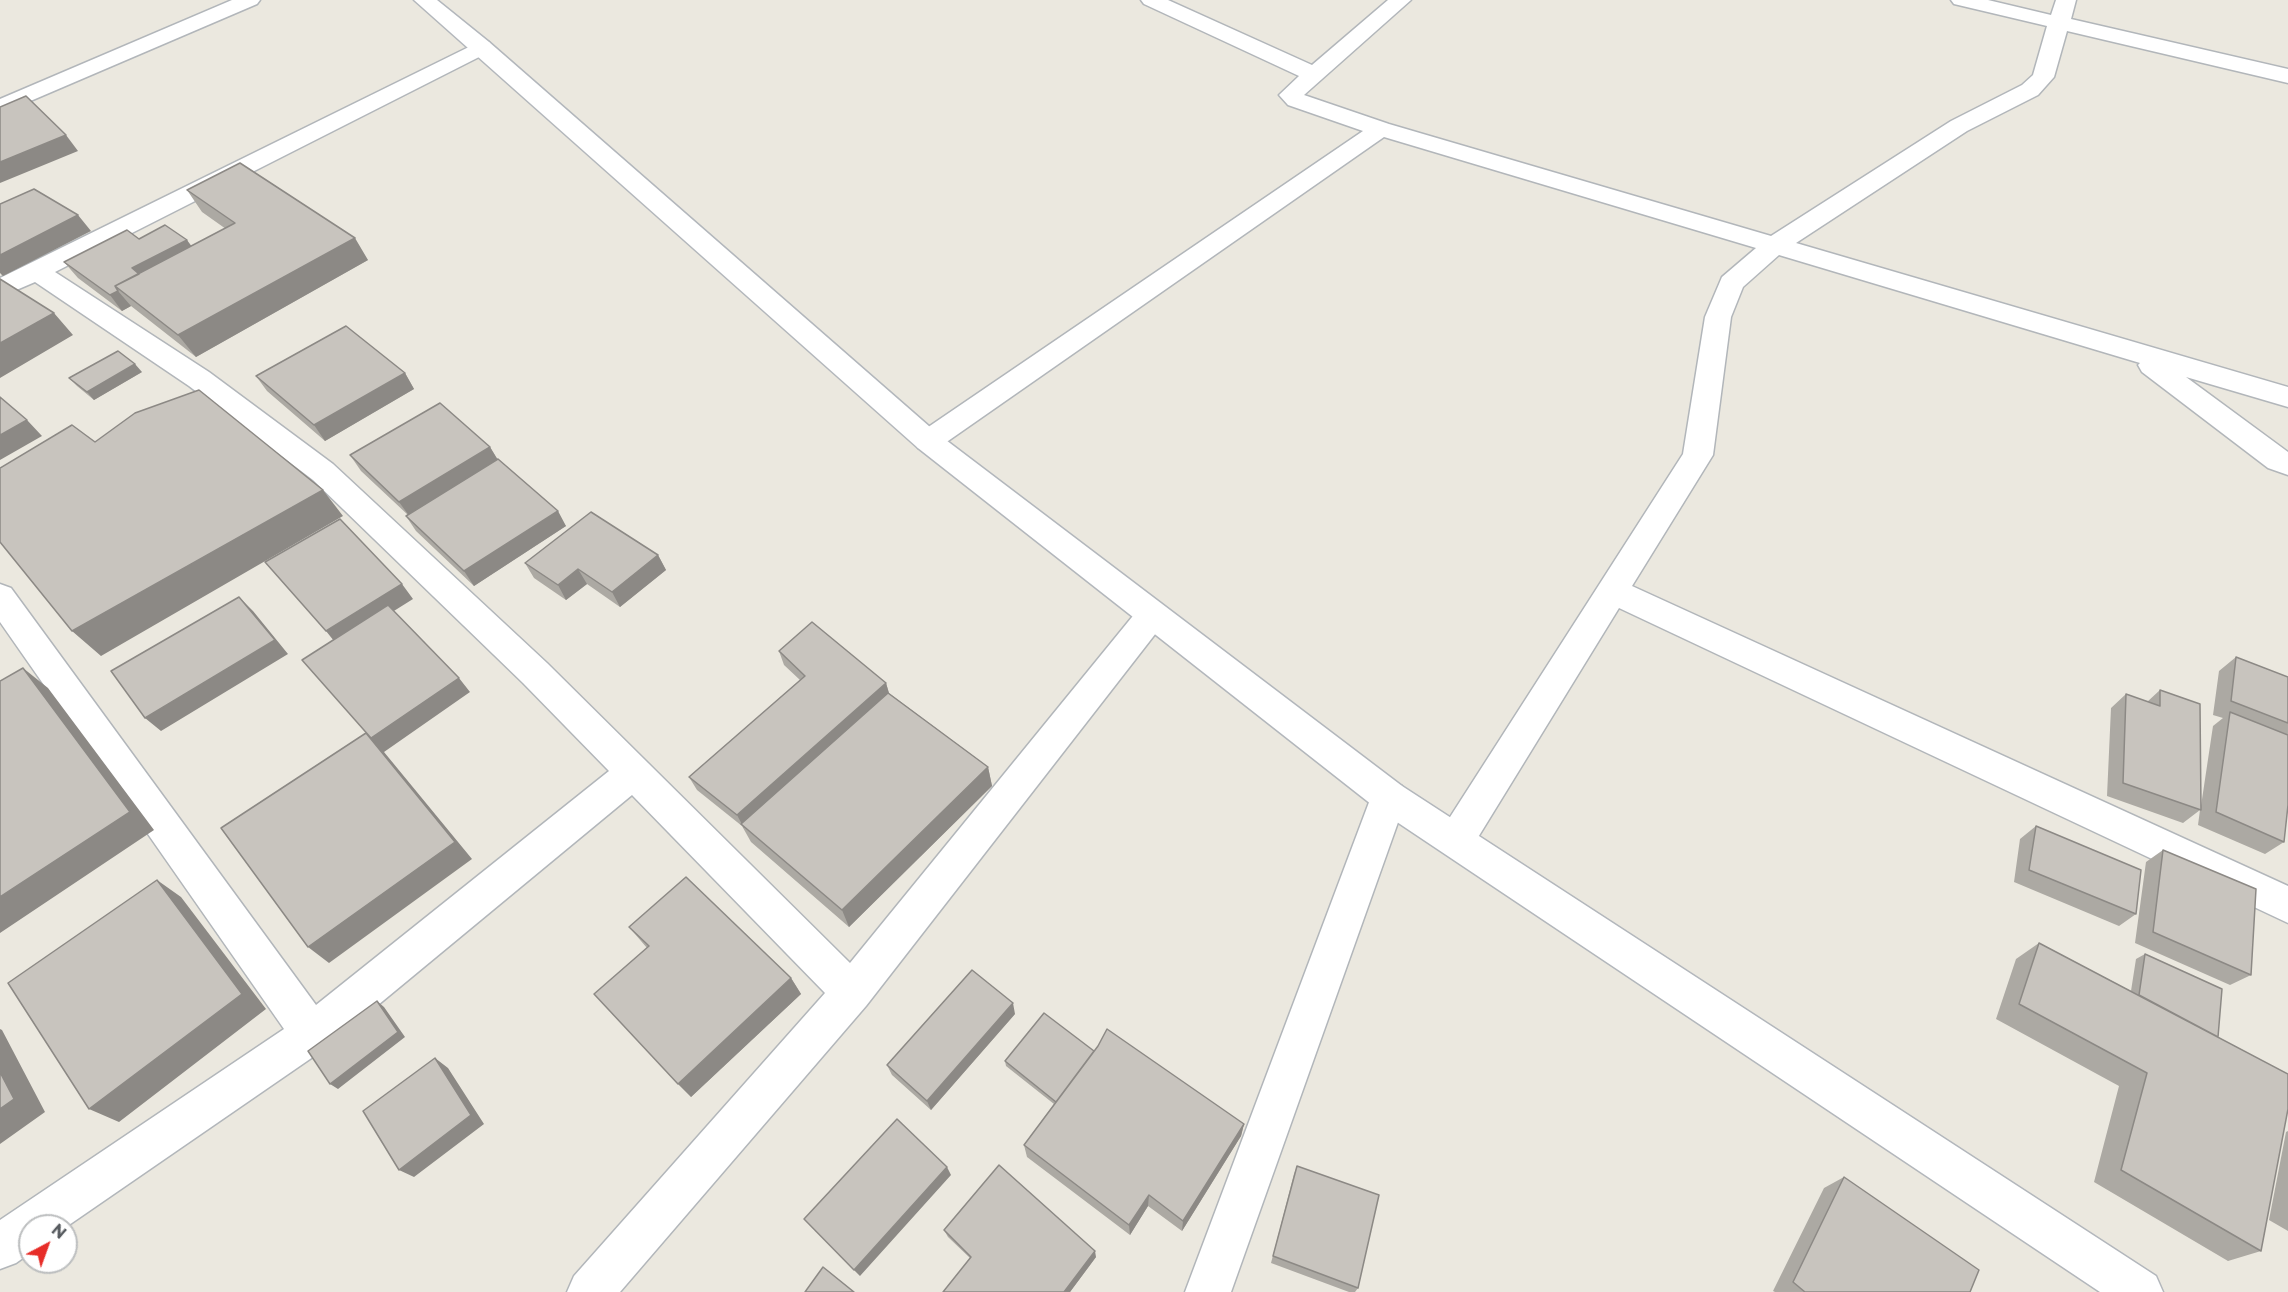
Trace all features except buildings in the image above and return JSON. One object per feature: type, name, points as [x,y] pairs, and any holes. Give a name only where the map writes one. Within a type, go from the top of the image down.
[{"type":"street","points":[[0,107],[250,0]]},
{"type":"street","points":[[424,0],[481,47],[928,441],[1389,796],[2140,1292]]},
{"type":"street","points":[[1151,0],[1313,74]]},
{"type":"street","points":[[1401,0],[1290,95],[1296,100],[1381,129],[2288,397]]},
{"type":"street","points":[[1961,0],[2288,76]]},
{"type":"street","points":[[1456,840],[1698,455],[1718,317],[1731,283],[1775,245],[1959,126],[2030,90],[2043,77],[2066,0]]},
{"type":"street","points":[[0,289],[481,47]]},
{"type":"street","points":[[928,441],[1381,129]]},
{"type":"street","points":[[36,271],[199,379],[323,472],[535,673],[852,992]]},
{"type":"street","points":[[2134,351],[2278,459],[2288,464]]},
{"type":"street","points":[[1612,591],[2288,905]]},
{"type":"street","points":[[0,597],[312,1034]]},
{"type":"street","points":[[590,1292],[852,992],[1152,615]]},
{"type":"street","points":[[48,1214],[312,1034],[634,772]]},
{"type":"street","points":[[1208,1292],[1389,796]]},
{"type":"street","points":[[0,1247],[18,1234]]}]
